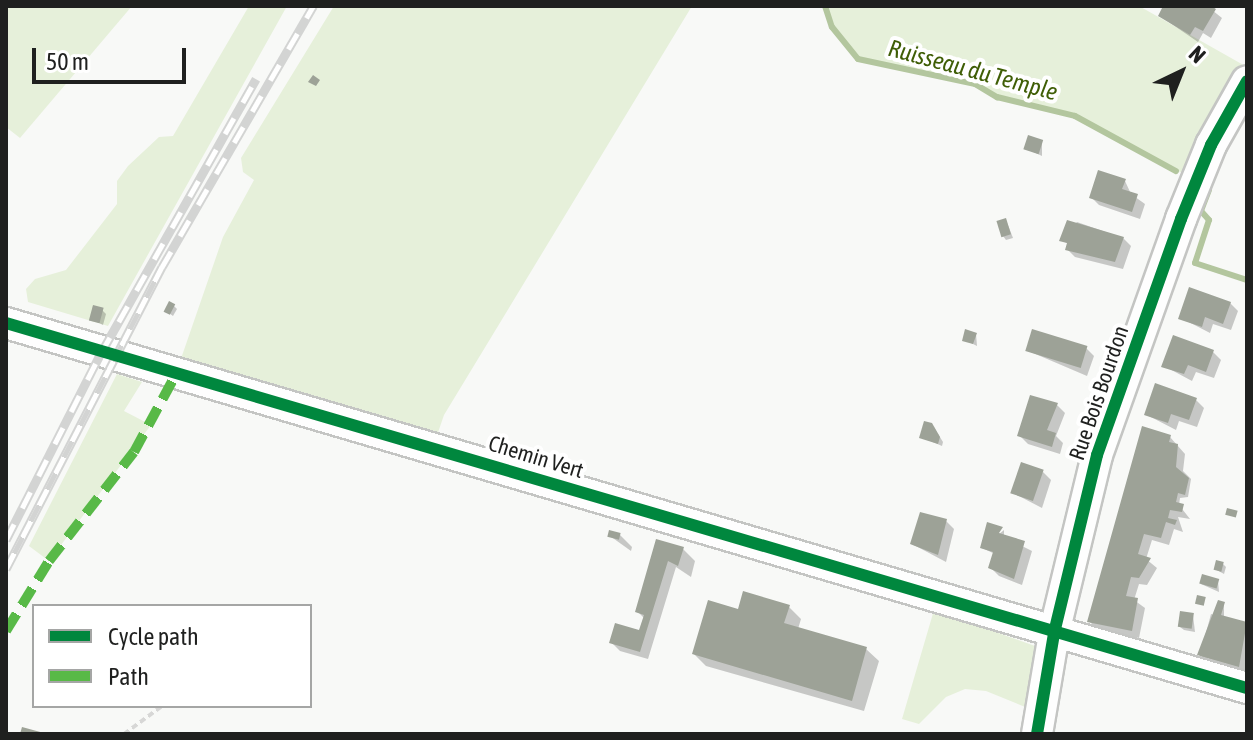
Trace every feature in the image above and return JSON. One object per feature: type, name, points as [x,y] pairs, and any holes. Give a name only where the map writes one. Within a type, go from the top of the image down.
[{"type":"street","name":"Rue Bois Bourdon","points":[[1037,734],[1054,633],[1097,455],[1181,219],[1211,145],[1247,81]]},
{"type":"street","name":"Chemin Vert","points":[[6,323],[1247,688]]},
{"type":"path","points":[[124,734],[159,708]]},
{"type":"green space","points":[[6,6],[132,6],[20,138],[6,127]]},
{"type":"green space","points":[[249,6],[287,6],[108,326],[28,302],[26,289],[35,279],[66,270],[117,204],[117,181],[128,166],[159,137],[173,136]]},
{"type":"green space","points":[[334,6],[692,6],[444,415],[433,447],[175,376],[223,237],[254,180],[243,172],[241,158]]},
{"type":"green space","points":[[825,6],[1139,6],[1247,67],[1197,181],[1075,116],[997,97],[975,84],[858,59],[832,27]]},
{"type":"green space","points":[[117,374],[142,382],[124,411],[151,425],[49,561],[29,546]]},
{"type":"green space","points":[[934,610],[1035,646],[1030,709],[986,691],[965,689],[946,697],[919,724],[902,719]]},
{"type":"building","points":[[1163,6],[1211,6],[1216,9],[1203,31],[1195,27],[1190,35],[1158,16]]},
{"type":"building","points":[[313,75],[320,80],[316,86],[308,82]]},
{"type":"building","points":[[1028,135],[1043,140],[1039,154],[1023,149]]},
{"type":"building","points":[[1098,170],[1126,179],[1122,189],[1138,194],[1132,212],[1089,198]]},
{"type":"building","points":[[1006,218],[1011,234],[1001,237],[996,221]]},
{"type":"building","points":[[1067,220],[1124,237],[1115,262],[1065,250],[1067,243],[1059,241]]},
{"type":"building","points":[[1189,287],[1231,302],[1223,324],[1205,317],[1202,327],[1178,319]]},
{"type":"building","points":[[169,301],[175,304],[170,315],[164,312]]},
{"type":"building","points":[[93,305],[104,308],[99,323],[89,320]]},
{"type":"building","points":[[965,329],[977,333],[973,344],[962,341]]},
{"type":"building","points":[[1032,329],[1087,346],[1081,368],[1025,351]]},
{"type":"building","points":[[1173,335],[1214,350],[1206,372],[1188,365],[1184,374],[1161,367]]},
{"type":"building","points":[[1155,383],[1197,398],[1189,420],[1171,414],[1168,423],[1144,415]]},
{"type":"building","points":[[1030,395],[1058,403],[1047,430],[1056,433],[1052,447],[1017,436]]},
{"type":"building","points":[[924,421],[932,423],[940,437],[938,444],[919,438]]},
{"type":"building","points":[[1142,426],[1171,435],[1169,442],[1178,444],[1176,467],[1189,478],[1185,495],[1178,493],[1176,502],[1184,504],[1182,512],[1170,510],[1168,518],[1177,520],[1175,525],[1166,522],[1161,538],[1144,534],[1138,554],[1151,558],[1139,578],[1131,577],[1126,596],[1138,598],[1132,631],[1087,622]]},
{"type":"building","points":[[1021,462],[1044,470],[1033,501],[1010,493]]},
{"type":"building","points":[[1227,508],[1238,511],[1236,518],[1225,515]]},
{"type":"building","points":[[920,512],[947,519],[938,555],[910,544]]},
{"type":"building","points":[[987,522],[1003,527],[999,533],[1025,541],[1014,579],[988,568],[993,552],[980,548]]},
{"type":"building","points":[[609,530],[621,533],[619,540],[607,537]]},
{"type":"building","points":[[656,539],[684,547],[678,566],[668,561],[640,652],[609,643],[615,623],[639,630],[644,615],[635,612]]},
{"type":"building","points":[[1216,560],[1224,562],[1221,572],[1214,570]]},
{"type":"building","points":[[1202,574],[1219,579],[1217,589],[1199,584]]},
{"type":"building","points":[[743,591],[790,605],[784,623],[867,647],[852,701],[692,654],[708,600],[738,609]]},
{"type":"building","points":[[1197,595],[1206,597],[1204,606],[1195,604]]},
{"type":"building","points":[[1218,600],[1225,602],[1221,615],[1247,622],[1239,667],[1197,655]]},
{"type":"building","points":[[1180,611],[1194,613],[1192,629],[1178,627]]},
{"type":"building","points":[[22,727],[44,733],[44,734],[20,734]]},
{"type":"waterway","name":"Ruisseau du Temple","points":[[825,6],[832,27],[858,59],[975,84],[997,97],[1075,116],[1176,171]]},
{"type":"waterway","name":"Ruisseau du Temple","points":[[1209,190],[1201,211],[1209,220],[1195,263],[1247,280]]},
{"type":"railway","points":[[6,569],[162,267],[313,6]]},
{"type":"railway","points":[[6,540],[101,353],[256,79]]},
{"type":"marked path","points":[[6,631],[49,561],[134,452],[175,376]]},
{"type":"cycle path","points":[[1037,734],[1054,633],[1097,455],[1181,219],[1211,145],[1247,81]]},
{"type":"cycle path","points":[[6,323],[1247,688]]}]
